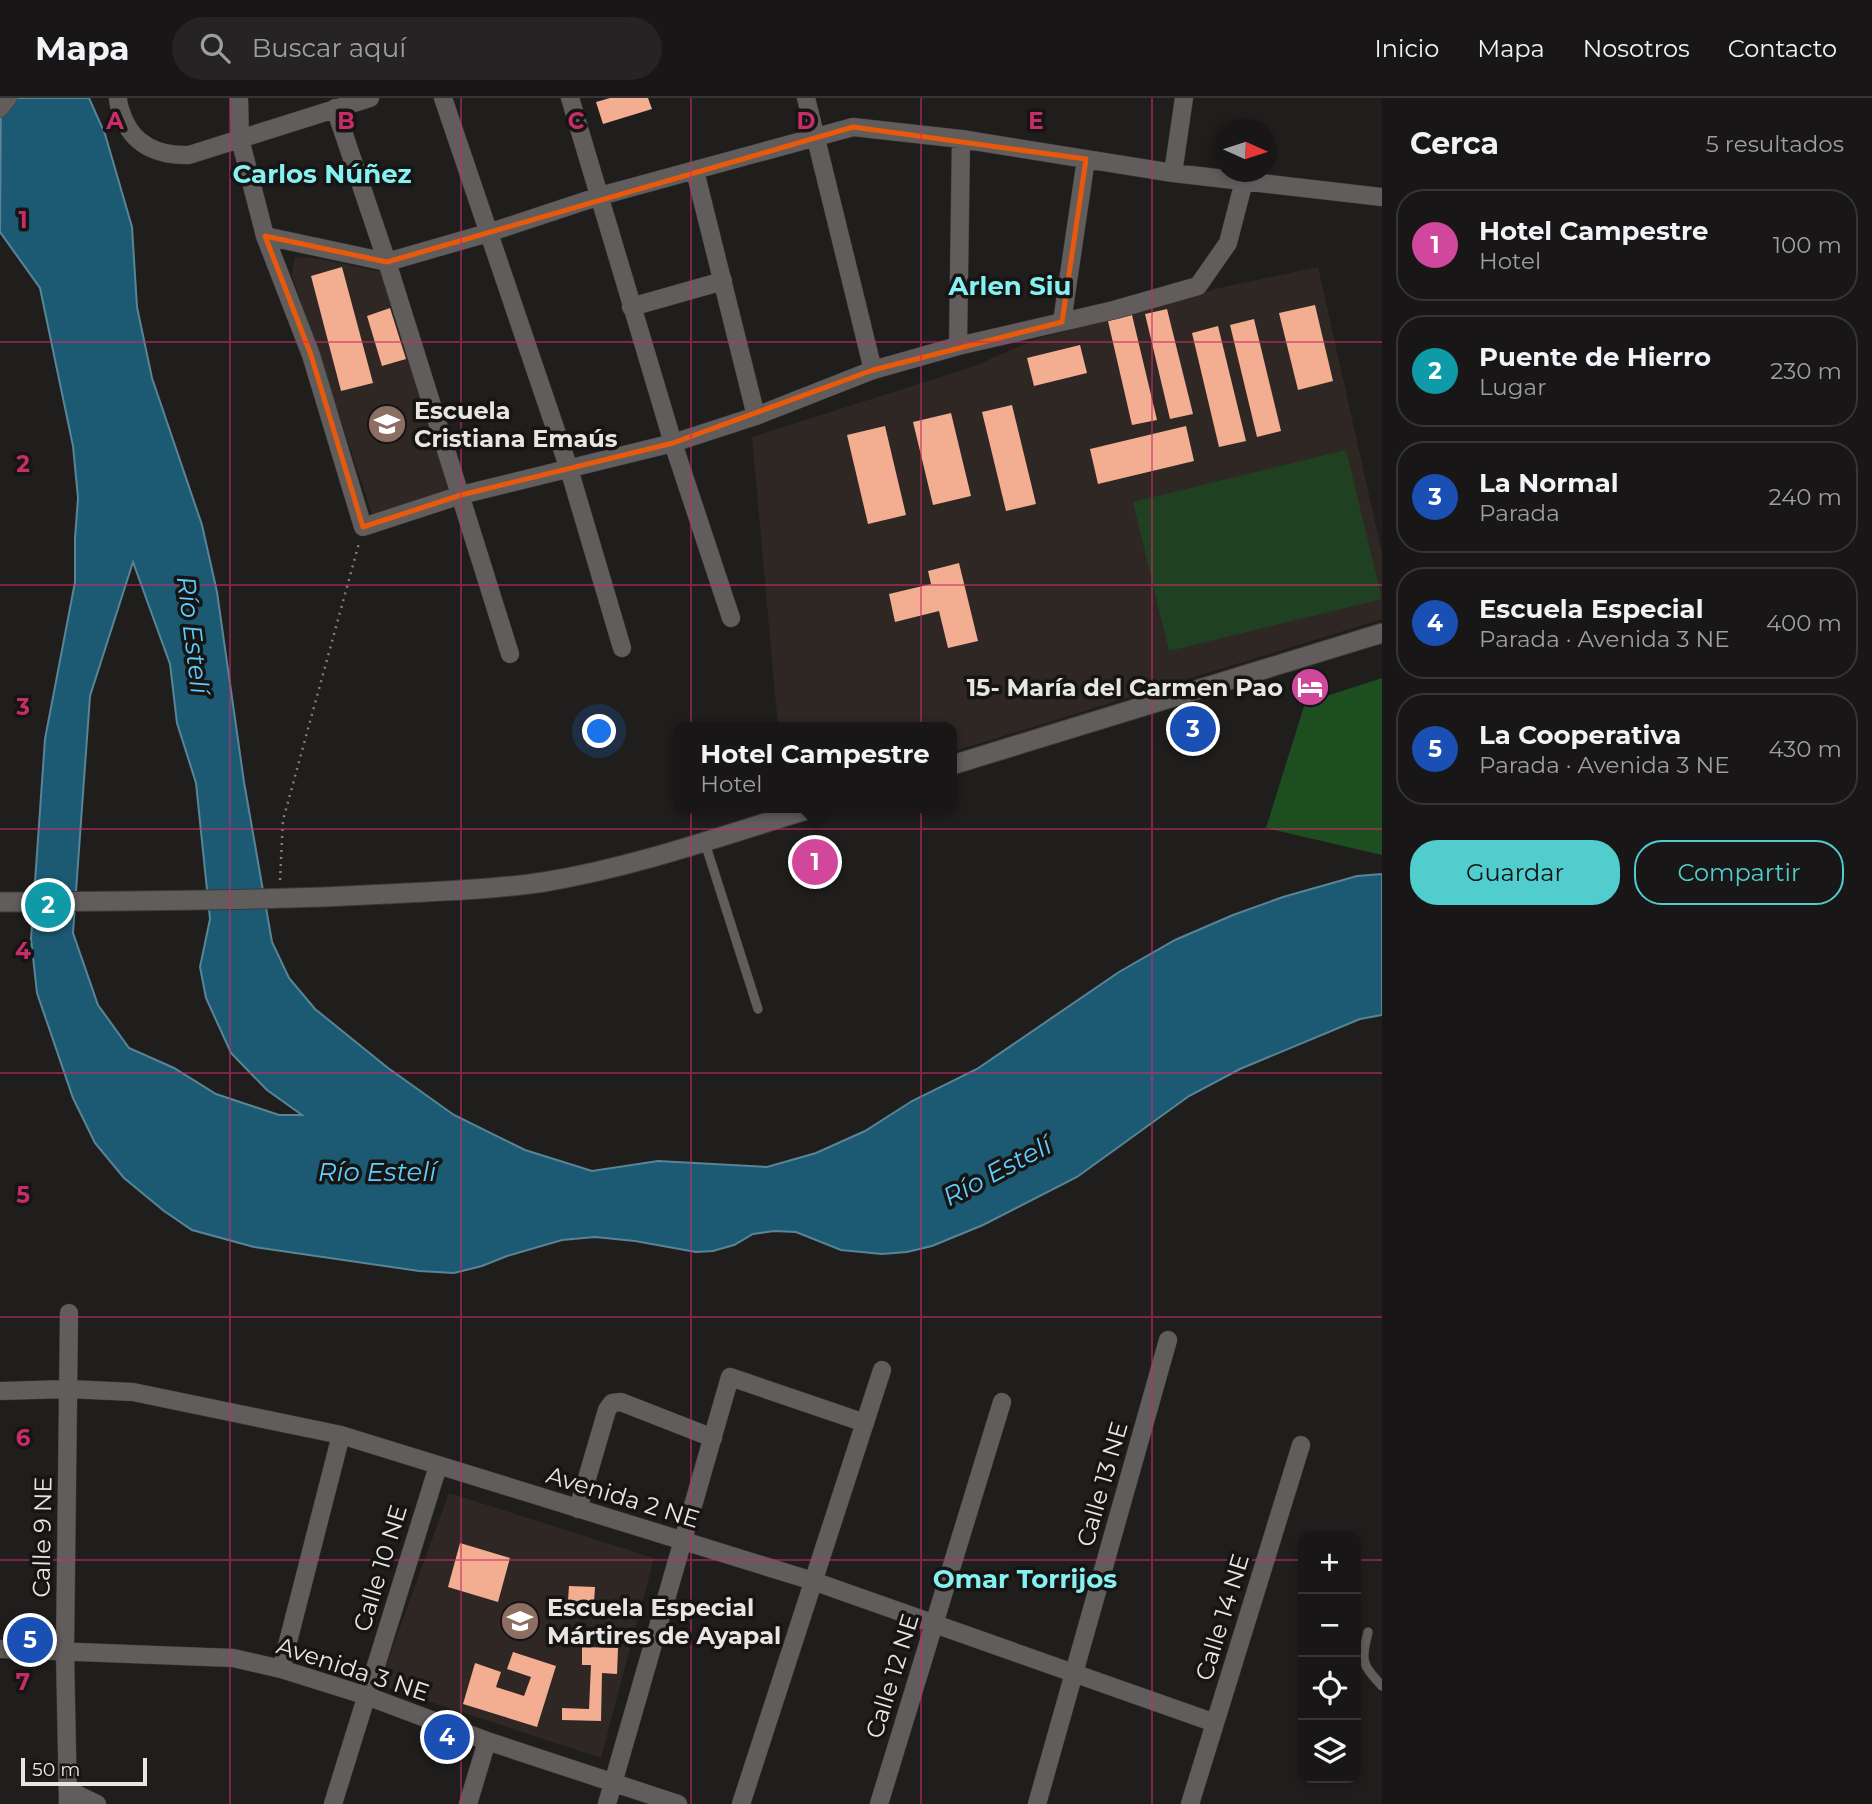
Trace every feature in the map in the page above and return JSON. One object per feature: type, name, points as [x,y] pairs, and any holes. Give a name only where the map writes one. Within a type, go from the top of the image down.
[{"type":"street","points":[[0,108],[8,98]]},
{"type":"street","points":[[118,98],[128,130],[147,148],[170,156],[189,155],[346,103],[370,98]]},
{"type":"street","points":[[239,98],[240,139],[265,236],[311,355],[363,527],[461,495],[673,443],[756,415],[873,370],[958,346],[1114,310],[1198,286],[1228,243],[1244,182]]},
{"type":"street","points":[[443,98],[569,469],[622,648]]},
{"type":"street","points":[[570,98],[673,443],[731,618]]},
{"type":"street","points":[[806,98],[873,370]]},
{"type":"street","points":[[1172,173],[1184,98]]},
{"type":"street","points":[[346,103],[387,262],[510,654]]},
{"type":"street","points":[[265,236],[387,262],[488,233],[600,196],[853,127],[961,139],[1214,178]]},
{"type":"street","points":[[958,346],[961,139]]},
{"type":"street","points":[[1062,322],[1086,159]]},
{"type":"street","points":[[695,171],[756,415]]},
{"type":"street","points":[[1253,182],[1382,197]]},
{"type":"street","points":[[631,307],[723,281]]},
{"type":"street","points":[[957,763],[1382,633]]},
{"type":"street","points":[[0,901],[278,900],[468,890],[541,883],[705,843],[798,813]]},
{"type":"street","name":"Calle 9 NE","points":[[68,1797],[65,1651],[69,1314]]},
{"type":"street","name":"Calle 13 NE","points":[[1037,1804],[1168,1340]]},
{"type":"street","points":[[741,1804],[882,1370]]},
{"type":"street","points":[[607,1804],[730,1377],[865,1423]]},
{"type":"street","name":"Avenida 2 NE","points":[[0,1391],[68,1389],[133,1392],[341,1435],[813,1581],[1215,1723]]},
{"type":"street","points":[[578,1508],[607,1410],[612,1403],[621,1402],[713,1438]]},
{"type":"street","name":"Calle 12 NE","points":[[879,1804],[1002,1402]]},
{"type":"street","points":[[281,1668],[341,1435]]},
{"type":"street","name":"Calle 14 NE","points":[[1190,1804],[1301,1445]]},
{"type":"street","name":"Calle 10 NE","points":[[333,1804],[407,1558],[438,1466]]},
{"type":"street","name":"Avenida 3 NE","points":[[0,1649],[233,1658],[281,1668],[367,1696],[487,1741],[678,1804]]},
{"type":"street","points":[[468,1804],[487,1741]]},
{"type":"street","points":[[68,1797],[97,1804]]},
{"type":"lane","points":[[705,843],[758,1009]]},
{"type":"lane","points":[[1368,1632],[1362,1657],[1367,1670],[1382,1686]]},
{"type":"path","points":[[278,900],[283,820],[363,527]]},
{"type":"highlighted area","points":[[853,127],[1086,159],[1062,322],[873,370],[673,443],[461,495],[363,527],[311,355],[265,236],[387,262]]},
{"type":"shaded area","name":"Escuela Cristiana Emaús","points":[[295,257],[314,258],[382,272],[451,489],[373,516],[292,275]]},
{"type":"shaded area","points":[[1318,267],[1382,553],[1382,619],[957,750],[957,722],[778,722],[752,437],[972,367],[1039,338],[1219,288]]},
{"type":"shaded area","name":"Escuela Especial Mártires de Ayapal","points":[[449,1493],[654,1558],[601,1758],[379,1685]]},
{"type":"green space","points":[[1346,450],[1382,599],[1169,651],[1133,502]]},
{"type":"green space","points":[[1382,678],[1382,855],[1266,828],[1305,703]]},
{"type":"water","name":"Río Estelí","points":[[1,98],[89,98],[105,134],[132,227],[137,307],[152,378],[202,525],[217,592],[244,782],[272,942],[289,978],[315,1009],[388,1068],[454,1115],[525,1150],[592,1171],[658,1161],[767,1167],[816,1153],[865,1131],[912,1101],[977,1069],[1119,972],[1175,940],[1283,897],[1357,876],[1382,874],[1382,1015],[1360,1019],[1240,1069],[1189,1096],[1077,1177],[983,1225],[932,1246],[907,1252],[882,1254],[841,1250],[796,1232],[753,1234],[734,1245],[696,1252],[595,1237],[562,1240],[454,1273],[419,1271],[254,1247],[192,1230],[124,1178],[95,1143],[73,1098],[37,993],[31,939],[45,739],[75,582],[78,498],[73,446],[40,288],[0,232]],"holes":[[[133,562],[170,664],[177,723],[196,783],[210,919],[200,967],[206,998],[231,1053],[267,1090],[302,1115],[279,1115],[216,1094],[174,1068],[129,1048],[98,1005],[73,933],[90,696]]]},
{"type":"building","points":[[610,98],[648,98],[652,109],[603,124],[596,102]]},
{"type":"building","points":[[342,267],[373,383],[341,391],[311,276]]},
{"type":"building","points":[[1315,305],[1333,381],[1298,390],[1279,313]]},
{"type":"building","points":[[390,308],[406,359],[382,366],[367,316]]},
{"type":"building","points":[[1167,309],[1193,414],[1170,419],[1145,314]]},
{"type":"building","points":[[1132,315],[1157,420],[1132,425],[1108,321]]},
{"type":"building","points":[[1254,319],[1281,431],[1257,437],[1230,325]]},
{"type":"building","points":[[1218,326],[1246,441],[1219,447],[1192,333]]},
{"type":"building","points":[[1080,345],[1087,373],[1034,386],[1027,358]]},
{"type":"building","points":[[1012,405],[1036,504],[1006,511],[982,412]]},
{"type":"building","points":[[951,413],[971,496],[933,505],[913,422]]},
{"type":"building","points":[[885,426],[906,515],[868,524],[847,435]]},
{"type":"building","points":[[1186,426],[1194,461],[1098,484],[1090,449]]},
{"type":"building","points":[[959,563],[978,641],[948,648],[939,611],[895,622],[889,594],[931,584],[928,571]]},
{"type":"building","points":[[460,1543],[510,1558],[498,1602],[448,1587]]},
{"type":"building","points":[[569,1586],[595,1587],[594,1603],[568,1601]]},
{"type":"building","points":[[582,1647],[618,1648],[617,1674],[602,1673],[601,1721],[562,1720],[562,1708],[589,1709],[591,1665],[582,1665]]},
{"type":"building","points":[[513,1652],[556,1666],[537,1727],[463,1704],[475,1663],[501,1672],[496,1687],[524,1696],[531,1677],[507,1669]]},
{"type":"place","name":"Escuela Cristiana Emaús","points":[[387,424]]},
{"type":"place","name":"15- María del Carmen Pao","points":[[1310,687]]},
{"type":"place","name":"La Normal","points":[[1193,729]]},
{"type":"place","name":"Hotel Campestre","points":[[815,862]]},
{"type":"place","name":"Puente de Hierro","points":[[48,905]]},
{"type":"place","name":"Escuela Especial Mártires de Ayapal","points":[[520,1621]]},
{"type":"place","name":"La Cooperativa","points":[[30,1640]]},
{"type":"place","name":"Escuela Especial","points":[[447,1737]]},
{"type":"district","name":"Carlos Núñez","points":[[322,174]]},
{"type":"district","name":"Arlen Siu","points":[[1010,286]]},
{"type":"district","name":"Omar Torrijos","points":[[1025,1579]]}]
